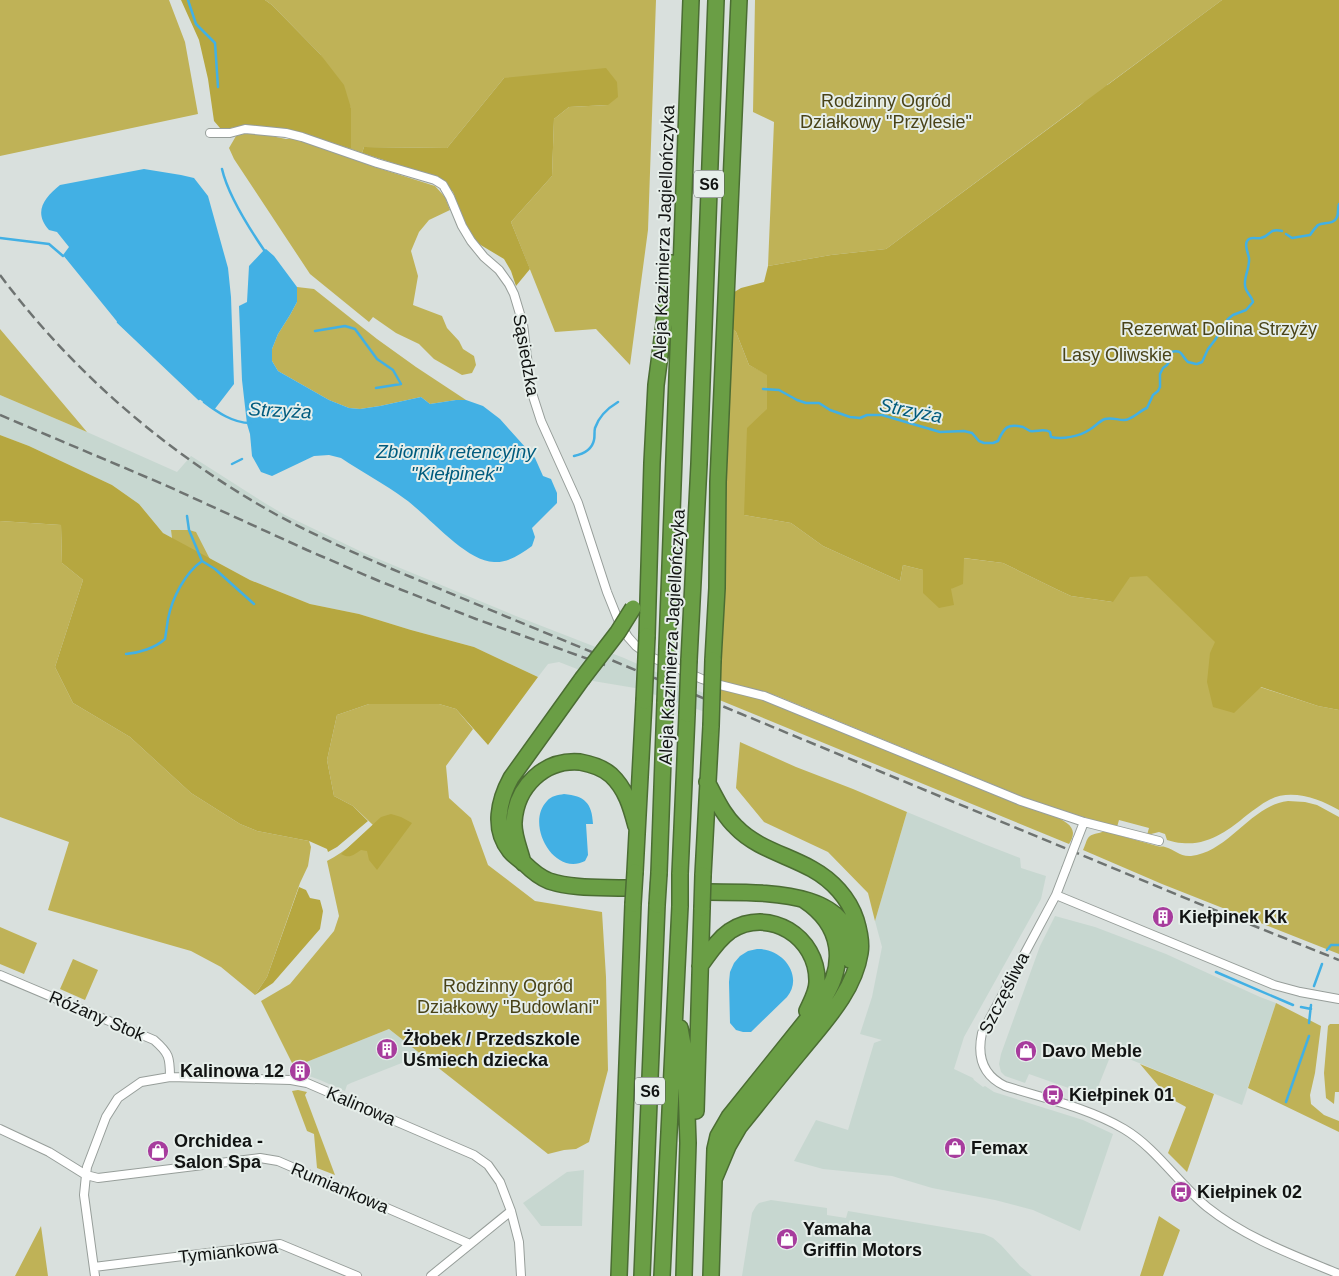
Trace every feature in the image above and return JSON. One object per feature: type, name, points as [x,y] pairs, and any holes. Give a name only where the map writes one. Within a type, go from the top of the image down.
[{"type":"highway","name":"Aleja Kazimierza Jagiellończyka","points":[[642,1276],[691,0]]},
{"type":"highway","name":"Aleja Kazimierza Jagiellończyka","points":[[662,1276],[676,1003],[686,714],[699,464],[716,0]]},
{"type":"highway","points":[[688,1143],[695,1127],[703,875],[716,588],[718,482],[739,0]]},
{"type":"highway","points":[[619,1276],[634,872],[647,636],[656,386],[684,171]]},
{"type":"highway","points":[[626,888],[558,883],[542,878],[523,863],[504,843],[498,816],[506,787],[514,774],[618,632],[648,582]]},
{"type":"highway","points":[[523,863],[513,824],[517,805],[524,789],[534,776],[552,766],[568,762],[583,763],[606,771],[622,788],[630,803],[636,826]]},
{"type":"highway","points":[[708,782],[727,818],[743,834],[755,842],[813,870],[846,899],[853,912],[861,942],[857,966],[844,994],[826,1020],[739,1126],[728,1146],[715,1178]]},
{"type":"highway","points":[[708,892],[773,894],[804,900],[822,906],[835,915],[847,930],[851,945],[844,994]]},
{"type":"highway","points":[[711,1276],[715,1148],[721,1128],[829,991],[837,970],[838,958],[835,936],[828,922],[804,900]]},
{"type":"highway","points":[[700,966],[718,941],[739,926],[754,922],[764,923],[777,925],[793,932],[805,944],[815,968],[817,983],[807,1012],[806,1022]]},
{"type":"highway","points":[[676,1003],[685,1055],[688,1143],[684,1276]]},
{"type":"street","name":"Sąsiedzka","points":[[210,133],[244,129],[286,133],[377,164],[434,180],[444,185],[471,241],[484,257],[499,270],[514,294],[524,324],[531,390],[541,421],[578,503],[607,592],[619,622],[636,646],[651,657],[693,676],[764,696],[1021,801],[1084,822]]},
{"type":"street","name":"Szczęśliwa","points":[[1084,822],[1056,895],[982,1033],[979,1046],[981,1061],[989,1075],[998,1083],[1085,1111],[1124,1129],[1138,1138],[1207,1207],[1233,1225],[1265,1243],[1339,1274]]},
{"type":"street","points":[[1084,822],[1159,841]]},
{"type":"street","points":[[1056,895],[1274,985],[1339,999]]},
{"type":"street","name":"Różany Stok","points":[[0,975],[154,1040],[166,1050],[170,1065],[170,1077]]},
{"type":"street","name":"Kalinowa","points":[[95,1276],[84,1194],[87,1168],[106,1117],[118,1098],[141,1082],[170,1077],[292,1080],[307,1083],[474,1155],[488,1165],[500,1182],[520,1242],[520,1276]]},
{"type":"street","points":[[0,1129],[49,1152],[86,1175]]},
{"type":"street","name":"Rumiankowa","points":[[86,1175],[98,1178],[260,1158],[278,1161],[470,1244]]},
{"type":"street","points":[[431,1276],[511,1211]]},
{"type":"street","name":"Tymiankowa","points":[[94,1267],[280,1244],[357,1276]]},
{"type":"shaded area","points":[[0,395],[177,472],[191,456],[285,515],[364,553],[624,658],[717,699],[717,716],[635,688],[593,681],[577,669],[559,662],[548,664],[538,677],[474,647],[359,614],[310,604],[250,580],[163,533],[139,504],[112,485],[29,446],[0,435]]},
{"type":"shaded area","points":[[907,812],[1020,858],[1021,868],[1046,876],[1041,899],[964,1037],[954,1069],[973,1078],[983,1087],[985,1086],[994,1092],[1083,1120],[1113,1134],[1080,1231],[1033,1210],[995,1200],[932,1188],[892,1176],[823,1169],[794,1161],[816,1120],[848,1130],[874,1043],[882,1040],[860,1034],[872,997],[882,947],[875,921]]},
{"type":"shaded area","points":[[1055,916],[1095,927],[1166,954],[1276,1003],[1242,1105],[1112,1052],[1094,1097],[1029,1074],[1025,1083],[1005,1076],[1001,1072],[999,1064],[1001,1054],[1040,946]]},
{"type":"shaded area","points":[[389,1029],[422,1055],[351,1083],[347,1085],[345,1091],[309,1076],[294,1074],[294,1067]]},
{"type":"shaded area","points":[[584,1170],[582,1226],[541,1226],[523,1203],[567,1172]]},
{"type":"shaded area","points":[[771,1200],[827,1208],[827,1215],[846,1218],[848,1211],[984,1234],[993,1238],[1001,1245],[1032,1276],[742,1276],[752,1213],[759,1203]]},
{"type":"green space","points":[[0,0],[169,0],[185,42],[198,114],[0,156]]},
{"type":"green space","points":[[181,0],[265,0],[272,5],[320,54],[344,85],[351,108],[351,149],[296,131],[253,126],[220,128],[214,121],[208,79],[199,40]]},
{"type":"green space","points":[[265,0],[656,0],[648,230],[630,365],[596,329],[555,332],[511,222],[552,176],[554,119],[569,107],[608,105],[504,78],[447,148],[364,147],[362,153],[351,149],[351,108],[320,54]]},
{"type":"green space","name":"Rodzinny Ogród Działkowy \"Przylesie\"","points":[[755,0],[1222,0],[1107,85],[1260,687],[1318,706],[1339,710],[1339,810],[1305,796],[1287,795],[1263,803],[1218,836],[1201,842],[1176,842],[1167,840],[1165,834],[1159,832],[1147,835],[1149,828],[1119,820],[1117,827],[1053,808],[777,696],[718,682],[718,673],[721,673],[723,505],[727,452],[730,327],[736,332],[749,365],[767,374],[768,383],[901,284],[1084,102],[886,249],[831,255],[768,266],[774,122],[753,112]],"holes":[[[764,432],[1113,602],[1071,596],[1003,563],[963,558],[951,589],[923,593],[923,570],[903,565],[900,581],[823,546],[791,523],[744,515]]]},
{"type":"green space","name":"Lasy Oliwskie","points":[[1222,0],[1339,0],[1339,710],[1318,706],[1261,687],[1234,713],[1213,707],[1207,682],[1210,653],[1215,642],[1147,576],[1130,577],[1113,602],[1071,596],[1003,563],[964,558],[963,584],[951,589],[954,605],[939,608],[923,593],[923,570],[903,565],[900,581],[823,546],[791,523],[744,515],[747,428],[767,409],[767,375],[749,365],[736,332],[730,327],[731,294],[741,288],[764,282],[768,266],[831,255],[886,249]]},
{"type":"green space","points":[[606,68],[617,82],[618,97],[608,105],[569,107],[554,119],[552,176],[511,222],[530,269],[516,286],[511,271],[504,259],[479,244],[466,228],[453,192],[439,178],[362,153],[364,147],[447,148],[504,78]]},
{"type":"green space","points":[[251,132],[286,139],[296,139],[435,186],[445,197],[450,210],[429,220],[419,232],[411,251],[418,276],[413,305],[442,316],[447,328],[459,341],[463,349],[474,356],[476,365],[472,373],[462,375],[434,359],[419,344],[396,333],[373,317],[369,322],[310,274],[234,159],[229,148],[236,136]]},
{"type":"green space","points":[[297,287],[314,289],[377,339],[466,400],[430,404],[421,397],[380,406],[360,409],[349,408],[329,400],[278,371],[272,361],[272,349],[278,334],[297,302]]},
{"type":"green space","points":[[0,329],[87,432],[0,395]]},
{"type":"green space","points":[[0,435],[29,446],[112,485],[139,504],[163,533],[250,580],[310,604],[359,614],[474,647],[538,677],[488,745],[456,709],[439,704],[369,704],[337,715],[327,760],[334,796],[353,806],[368,821],[337,847],[328,852],[327,849],[309,841],[257,831],[240,824],[191,793],[130,737],[73,703],[55,667],[83,580],[62,563],[61,525],[0,521]]},
{"type":"green space","points":[[0,521],[61,525],[62,563],[83,580],[55,667],[73,703],[130,737],[191,793],[240,824],[257,831],[309,841],[311,847],[308,866],[300,883],[267,977],[255,995],[221,967],[191,951],[48,910],[69,842],[0,817]]},
{"type":"green space","points":[[171,530],[196,532],[215,569],[173,545]]},
{"type":"green space","points":[[718,689],[769,701],[1026,807],[1054,816],[1067,823],[1071,828],[1073,833],[1072,839],[1069,844],[717,699]]},
{"type":"green space","name":"Rodzinny Ogród Działkowy \"Budowlani\"","points":[[369,704],[439,704],[456,709],[473,729],[446,766],[449,798],[471,818],[488,865],[535,901],[602,912],[606,977],[608,1070],[589,1142],[576,1149],[548,1154],[389,1029],[294,1067],[261,1001],[290,984],[334,931],[339,916],[327,861],[352,845],[373,825],[353,806],[334,796],[327,760],[337,715]]},
{"type":"green space","points":[[740,742],[907,812],[875,921],[868,893],[828,852],[764,822],[736,788]]},
{"type":"green space","points":[[1288,801],[1317,805],[1339,817],[1339,954],[1162,884],[1083,850],[1089,836],[1104,831],[1168,848],[1184,855],[1191,856],[1205,853],[1229,838],[1263,811],[1275,804]]},
{"type":"green space","points":[[391,814],[412,823],[377,870],[369,860],[367,851],[361,850],[349,856],[341,854],[381,817]]},
{"type":"green space","points":[[299,887],[306,890],[310,898],[320,900],[323,911],[320,929],[273,983],[255,995],[267,977]]},
{"type":"green space","points":[[0,927],[37,943],[24,974],[0,964]]},
{"type":"green space","points":[[73,959],[98,970],[85,1000],[60,989]]},
{"type":"green space","points":[[1276,1003],[1321,1026],[1310,1095],[1311,1104],[1324,1115],[1339,1121],[1339,1132],[1248,1088]]},
{"type":"green space","points":[[1330,1024],[1339,1024],[1339,1092],[1335,1092],[1334,1104],[1326,1098],[1324,1073],[1328,1026]]},
{"type":"green space","points":[[1140,1064],[1214,1094],[1187,1172],[1168,1153],[1186,1107],[1168,1097]]},
{"type":"green space","points":[[292,1091],[307,1092],[305,1095],[335,1175],[317,1168],[314,1134],[307,1131]]},
{"type":"green space","points":[[1159,1216],[1180,1230],[1163,1276],[1140,1276]]},
{"type":"green space","points":[[41,1226],[48,1276],[15,1276]]},
{"type":"water","points":[[144,169],[194,178],[208,196],[228,268],[234,384],[214,410],[198,398],[119,324],[63,255],[69,247],[57,232],[49,230],[42,217],[41,211],[45,200],[60,185]]},
{"type":"water","name":"Zbiornik retencyjny \"Kiełpinek\"","points":[[266,249],[274,256],[297,287],[297,302],[278,334],[272,349],[272,361],[278,371],[329,400],[349,408],[360,409],[380,406],[421,397],[430,404],[466,400],[483,406],[500,419],[535,458],[543,476],[551,479],[557,493],[557,503],[532,528],[535,537],[532,546],[519,555],[504,561],[483,560],[459,546],[415,507],[397,494],[341,458],[329,455],[314,456],[272,476],[261,472],[252,456],[247,424],[242,380],[239,306],[247,302],[249,266]]},
{"type":"water","points":[[564,794],[577,797],[586,802],[591,811],[593,824],[586,824],[588,855],[585,861],[573,864],[562,861],[553,855],[541,834],[539,822],[541,811],[547,801],[557,795]]},
{"type":"water","points":[[757,949],[775,953],[782,958],[792,972],[792,989],[787,997],[751,1032],[743,1032],[736,1030],[730,1023],[730,972],[740,956],[748,951]]},
{"type":"waterway","points":[[188,0],[196,24],[215,43],[218,87]]},
{"type":"waterway","points":[[222,169],[234,200],[264,250]]},
{"type":"waterway","name":"Strzyża","points":[[1286,234],[1292,238],[1310,235],[1318,225],[1336,220],[1339,204]]},
{"type":"waterway","name":"Strzyża","points":[[763,389],[779,390],[797,400],[806,403],[819,403],[830,410],[850,417],[860,418],[867,415],[882,415],[940,432],[964,431],[972,433],[979,441],[984,443],[998,441],[1004,430],[1010,426],[1023,427],[1030,431],[1048,431],[1051,437],[1055,438],[1076,436],[1105,419],[1127,420],[1147,408],[1153,395],[1160,387],[1160,374],[1170,360],[1169,355],[1171,352],[1180,352],[1188,362],[1197,364],[1202,362],[1208,349],[1228,319],[1246,310],[1253,302],[1245,285],[1249,262],[1247,241],[1250,238],[1264,237],[1272,231],[1282,231]]},
{"type":"waterway","name":"Strzyża","points":[[0,238],[49,244],[63,256]]},
{"type":"waterway","name":"Strzyża","points":[[118,322],[199,399]]},
{"type":"waterway","points":[[315,331],[345,326],[355,329],[377,359],[393,370],[401,384],[376,388]]},
{"type":"waterway","name":"Strzyża","points":[[204,402],[231,419],[250,423]]},
{"type":"waterway","name":"Strzyża","points":[[574,456],[584,453],[589,449],[594,440],[595,428],[601,416],[618,402]]},
{"type":"waterway","points":[[232,464],[242,459]]},
{"type":"waterway","points":[[187,516],[189,530],[202,561],[215,569],[254,604]]},
{"type":"waterway","points":[[126,654],[147,649],[165,639],[168,619],[176,595],[190,572],[202,561]]},
{"type":"waterway","points":[[1327,950],[1331,945],[1339,945]]},
{"type":"waterway","points":[[1314,986],[1322,964]]},
{"type":"waterway","points":[[1216,972],[1293,1005]]},
{"type":"waterway","points":[[1309,1023],[1311,1005]]},
{"type":"waterway","points":[[1301,1007],[1311,1009]]},
{"type":"waterway","points":[[1286,1102],[1309,1036]]},
{"type":"tunnel","points":[[626,888],[709,892]]},
{"type":"railway","points":[[0,275],[59,346],[126,410],[161,439],[199,466],[237,492],[277,515],[394,570],[1339,960]]},
{"type":"railway","points":[[0,415],[165,485],[379,581],[476,619],[605,665]]},
{"type":"place","name":"Kiełpinek Kk","points":[[1163,917]]},
{"type":"place","name":"Żłobek / Przedszkole Uśmiech dziecka","points":[[387,1049]]},
{"type":"place","name":"Davo Meble","points":[[1026,1051]]},
{"type":"place","name":"Kalinowa 12","points":[[300,1071]]},
{"type":"place","name":"Kiełpinek 01","points":[[1053,1095]]},
{"type":"place","name":"Femax","points":[[955,1148]]},
{"type":"place","name":"Orchidea - Salon Spa","points":[[158,1151]]},
{"type":"place","name":"Kiełpinek 02","points":[[1181,1192]]},
{"type":"place","name":"Yamaha Griffin Motors","points":[[787,1239]]},
{"type":"park label","name":"Rezerwat Dolina Strzyży","points":[[1219,329]]}]
